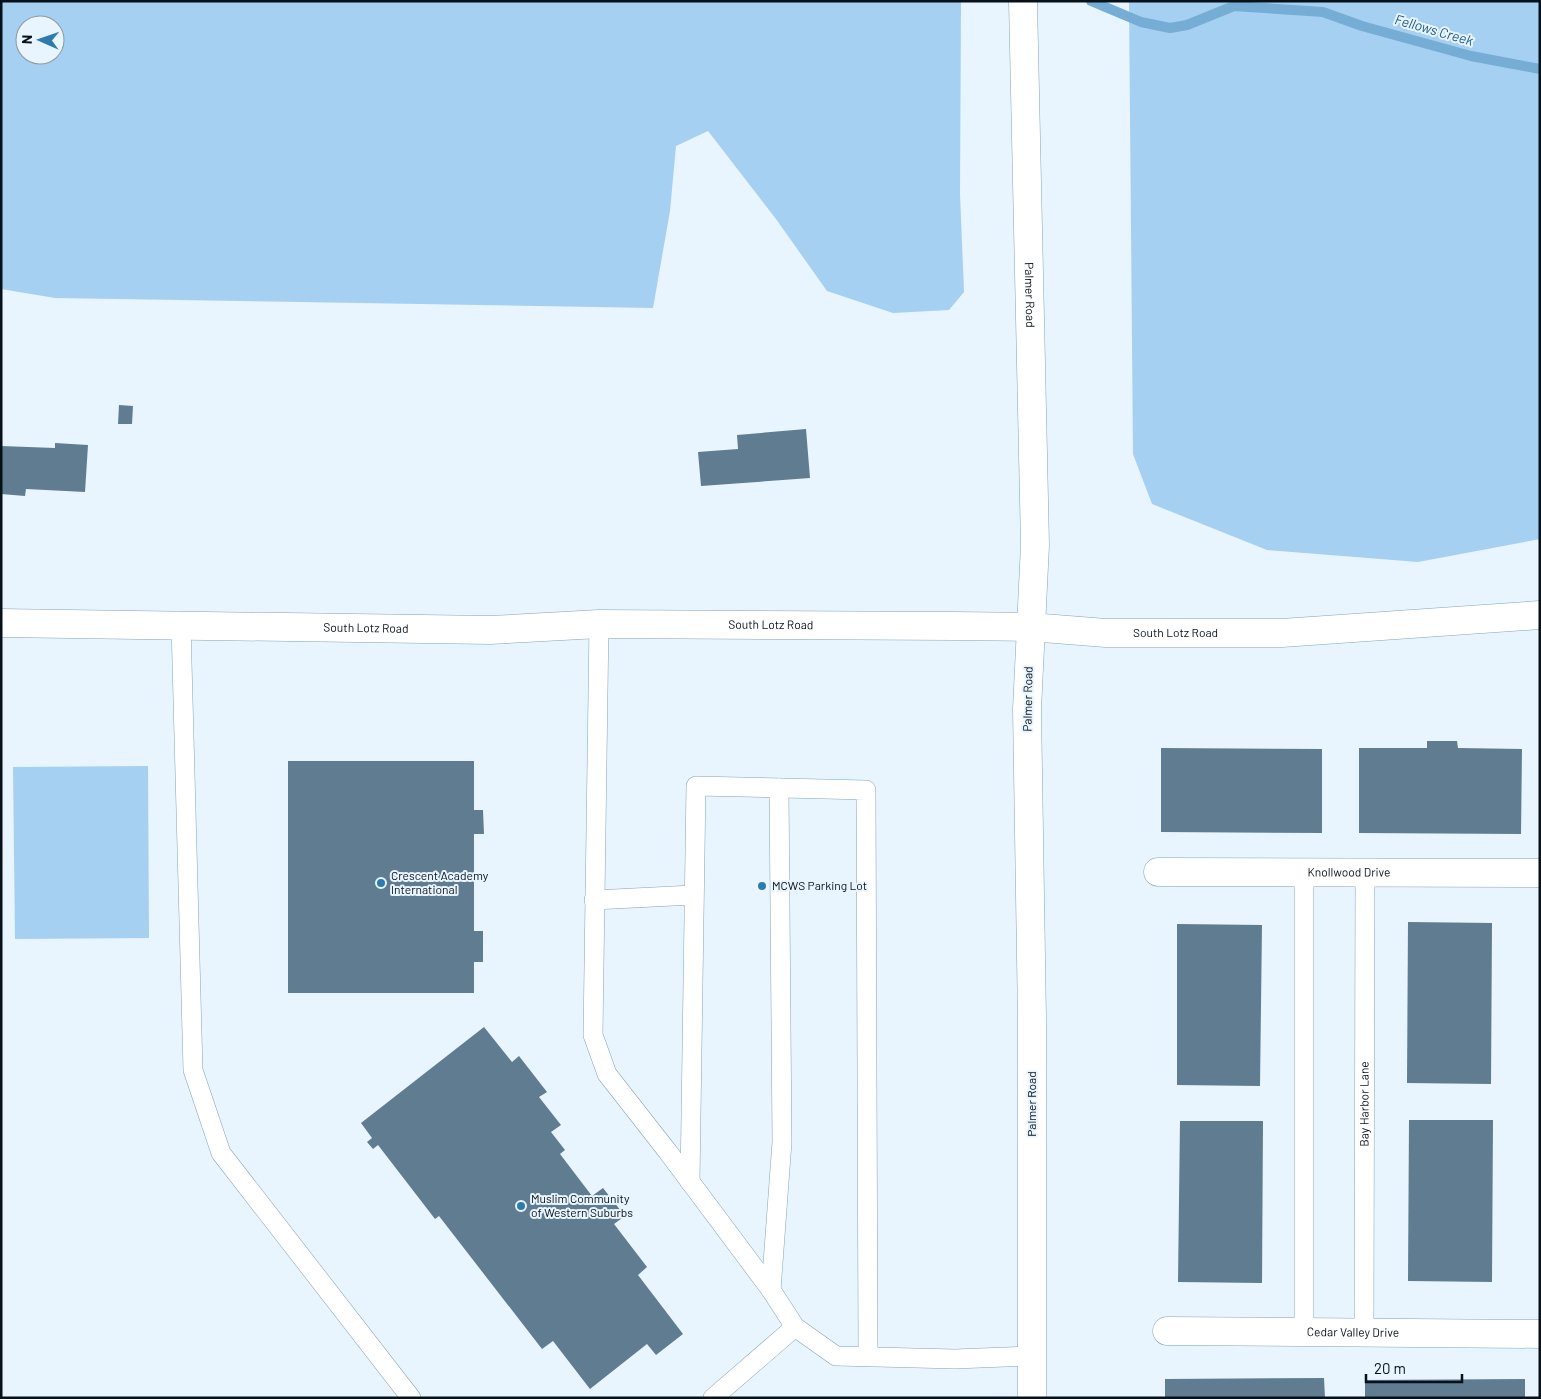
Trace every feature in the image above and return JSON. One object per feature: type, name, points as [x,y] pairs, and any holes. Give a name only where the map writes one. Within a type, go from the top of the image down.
[{"type":"street","name":"Palmer Road","points":[[1023,6],[1035,545],[1027,709],[1032,1019],[1032,1398]]},
{"type":"street","name":"South Lotz Road","points":[[1,623],[490,630],[599,624],[1030,627],[1106,633],[1282,633],[1540,615]]},
{"type":"street","name":"Knollwood Drive","points":[[1158,872],[1540,873]]},
{"type":"street","name":"Cedar Valley Drive","points":[[1167,1332],[1540,1334]]},
{"type":"lane","points":[[599,624],[593,1035],[607,1074],[771,1290],[795,1327],[836,1356],[955,1359],[1031,1356]]},
{"type":"lane","points":[[181,625],[193,1070],[221,1153],[411,1398]]},
{"type":"lane","points":[[690,1182],[696,786],[866,790],[868,1356]]},
{"type":"lane","points":[[771,1290],[782,1142],[779,788]]},
{"type":"lane","points":[[1304,873],[1304,1333]]},
{"type":"lane","name":"Bay Harbor Lane","points":[[1364,1334],[1365,874]]},
{"type":"lane","points":[[594,900],[693,895]]},
{"type":"lane","points":[[713,1398],[795,1327]]},
{"type":"shaded area","points":[[1,1],[961,1],[960,194],[964,292],[949,310],[893,313],[827,291],[776,219],[708,131],[676,146],[670,211],[653,308],[55,298],[1,289]]},
{"type":"shaded area","points":[[1129,1],[1540,1],[1540,539],[1418,562],[1267,550],[1152,504],[1133,454]]},
{"type":"shaded area","points":[[148,766],[149,938],[15,939],[13,767]]},
{"type":"building","points":[[119,405],[133,406],[132,424],[118,424]]},
{"type":"building","points":[[806,429],[810,478],[701,486],[698,452],[738,449],[737,435]]},
{"type":"building","points":[[55,443],[88,445],[85,492],[26,489],[25,496],[1,494],[1,446],[55,448]]},
{"type":"building","points":[[1427,741],[1457,741],[1458,748],[1522,749],[1521,834],[1359,833],[1359,748],[1427,748]]},
{"type":"building","points":[[1161,748],[1322,749],[1322,833],[1161,832]]},
{"type":"building","name":"Crescent Academy International","points":[[288,761],[474,761],[474,810],[483,810],[484,834],[474,834],[474,931],[483,931],[483,962],[474,962],[474,993],[288,993]]},
{"type":"building","points":[[1408,922],[1492,923],[1491,1084],[1407,1083]]},
{"type":"building","points":[[1177,924],[1262,925],[1260,1086],[1177,1085]]},
{"type":"building","name":"Muslim Community of Western Suburbs","points":[[484,1027],[512,1062],[519,1056],[547,1092],[539,1097],[561,1125],[551,1132],[565,1150],[560,1154],[592,1196],[603,1188],[625,1216],[614,1224],[647,1267],[638,1275],[683,1334],[656,1355],[647,1344],[590,1389],[553,1341],[542,1349],[439,1216],[435,1219],[378,1145],[373,1149],[367,1142],[372,1138],[361,1123]]},
{"type":"building","points":[[1409,1120],[1493,1120],[1492,1282],[1408,1281]]},
{"type":"building","points":[[1180,1121],[1263,1121],[1262,1283],[1178,1282]]},
{"type":"building","points":[[1324,1378],[1325,1398],[1165,1398],[1165,1379]]},
{"type":"building","points":[[1525,1379],[1525,1398],[1365,1398],[1365,1380]]},
{"type":"waterway","name":"Fellows Creek","points":[[1091,1],[1141,22],[1170,28],[1187,25],[1234,6],[1323,12],[1362,26],[1471,56],[1540,69]]},
{"type":"place","name":"Crescent Academy International","points":[[381,883]]},
{"type":"place","name":"MCWS Parking Lot","points":[[762,886]]},
{"type":"place","name":"Muslim Community of Western Suburbs","points":[[521,1206]]}]
